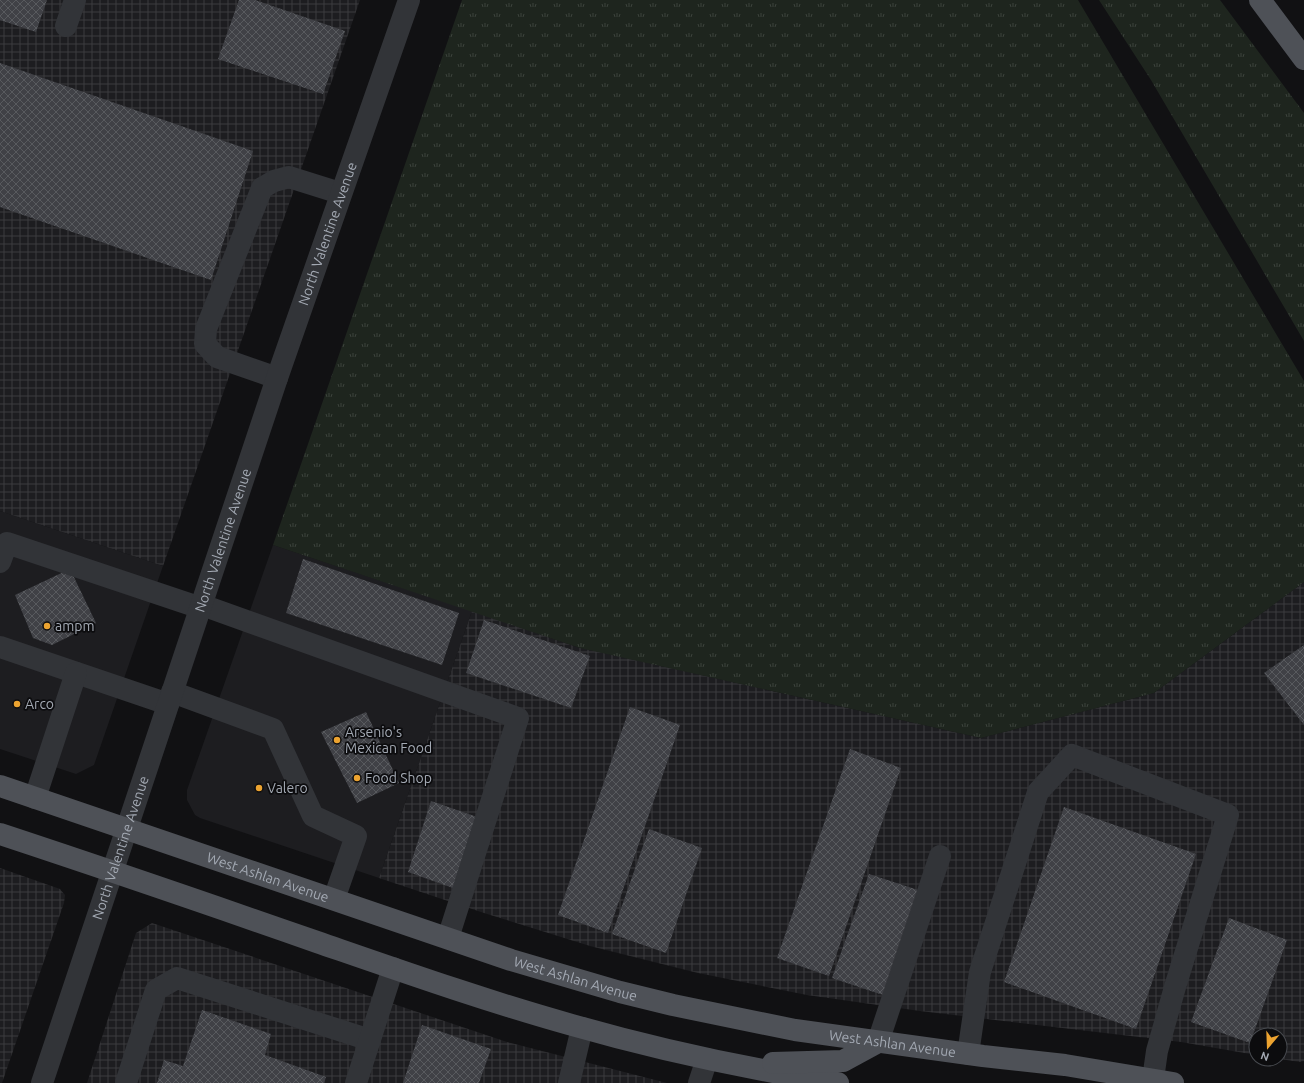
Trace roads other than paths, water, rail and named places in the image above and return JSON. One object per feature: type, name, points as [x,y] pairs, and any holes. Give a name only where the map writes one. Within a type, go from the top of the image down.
[{"type":"main road","points":[[1260,0],[1304,59]]},
{"type":"main road","name":"West Ashlan Avenue","points":[[0,786],[334,900],[563,976],[673,1005],[795,1030],[968,1054],[1065,1065],[1163,1081]]},
{"type":"main road","points":[[0,834],[500,1004],[582,1028],[784,1079],[838,1083]]},
{"type":"main road","points":[[728,1064],[843,1061],[878,1042]]},
{"type":"street","points":[[66,26],[75,0]]},
{"type":"street","name":"North Valentine Avenue","points":[[42,1083],[277,378],[340,193],[409,0]]},
{"type":"street","points":[[277,378],[217,357],[205,344],[206,329],[262,188],[274,181],[289,177],[340,193]]},
{"type":"street","points":[[0,562],[7,542],[201,606],[518,718],[448,938]]},
{"type":"street","points":[[0,647],[76,673],[170,698],[273,729],[313,816],[356,836],[334,900]]},
{"type":"street","points":[[34,798],[76,673]]},
{"type":"street","points":[[968,1054],[980,972],[1038,792],[1072,755],[1228,815],[1175,987],[1158,1051],[1163,1081]]},
{"type":"street","points":[[878,1042],[940,856]]},
{"type":"street","points":[[356,1083],[393,968]]},
{"type":"street","points":[[126,1083],[156,990],[177,978],[370,1040]]},
{"type":"street","points":[[569,1083],[582,1028]]},
{"type":"street","points":[[699,1083],[707,1060]]},
{"type":"place","name":"ampm","points":[[47,626]]},
{"type":"place","name":"Arco","points":[[17,704]]},
{"type":"place","name":"Arsenio's Mexican Food","points":[[337,740]]},
{"type":"place","name":"Food Shop","points":[[357,778]]},
{"type":"place","name":"Valero","points":[[259,788]]}]
